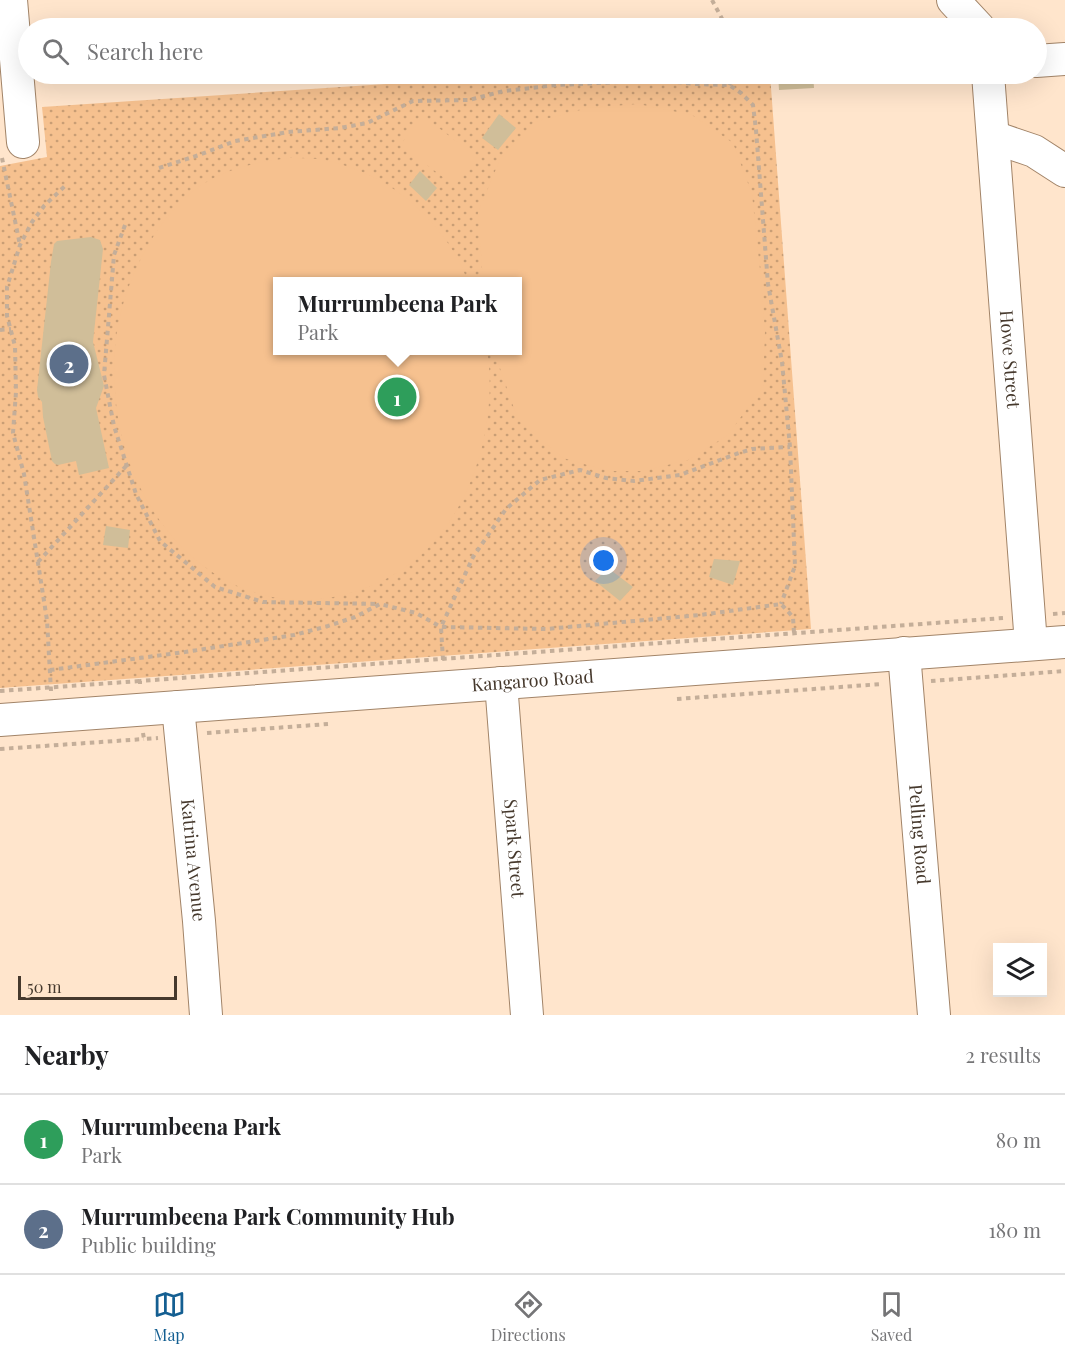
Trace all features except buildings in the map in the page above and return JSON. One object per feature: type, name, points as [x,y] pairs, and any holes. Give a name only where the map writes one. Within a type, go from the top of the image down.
[{"type":"street","points":[[10,0],[23,141]]},
{"type":"street","points":[[953,0],[970,18]]},
{"type":"street","points":[[1047,60],[1065,59]]},
{"type":"street","name":"Howe Street","points":[[989,84],[1031,644]]},
{"type":"street","points":[[993,137],[1034,151],[1065,171]]},
{"type":"street","name":"Kangaroo Road","points":[[0,720],[1065,642]]},
{"type":"street","name":"Pelling Road","points":[[904,654],[934,1015]]},
{"type":"street","name":"Spark Street","points":[[501,683],[527,1015]]},
{"type":"street","name":"Katrina Avenue","points":[[178,706],[206,1015]]},
{"type":"path","points":[[712,0],[722,18]]},
{"type":"path","points":[[159,168],[235,141],[367,123],[414,101],[469,100],[504,91],[578,84]]},
{"type":"path","points":[[696,84],[729,85],[753,105],[768,284],[782,362],[790,447],[795,566],[780,604]]},
{"type":"path","points":[[20,245],[1,151],[23,141]]},
{"type":"path","points":[[68,184],[44,206],[32,222],[20,245],[7,287],[8,316],[15,346],[16,392],[13,433],[24,474],[38,563],[50,670],[294,635],[355,617],[380,604]]},
{"type":"path","points":[[125,225],[114,255],[104,375],[114,426],[136,494],[160,541],[215,587],[263,602],[380,604],[416,613],[441,627],[546,629],[700,615],[780,604]]},
{"type":"path","points":[[0,330],[11,329]]},
{"type":"path","points":[[445,687],[441,627],[473,557],[506,509],[540,480],[580,470],[606,478],[634,481],[680,475],[736,453],[752,449],[790,447]]},
{"type":"path","points":[[38,563],[127,465]]},
{"type":"path","points":[[780,604],[793,618],[796,661]]},
{"type":"path","points":[[0,691],[140,681]]},
{"type":"path","points":[[0,749],[144,739]]},
{"type":"shaded area","points":[[386,84],[771,84],[811,629],[0,688],[0,166],[47,157],[42,107]]},
{"type":"shaded area","points":[[638,104],[692,115],[733,143],[752,194],[765,332],[763,386],[728,435],[688,460],[643,471],[609,471],[563,458],[518,420],[495,355],[522,355],[522,277],[483,277],[478,213],[500,159],[534,122],[588,108]]},
{"type":"shaded area","points":[[423,116],[477,157],[455,186],[400,145]]},
{"type":"shaded area","points":[[289,158],[317,159],[360,171],[379,180],[415,205],[430,221],[458,259],[466,277],[273,277],[273,355],[488,355],[490,376],[485,431],[479,458],[457,510],[424,552],[399,571],[355,592],[324,599],[273,597],[241,588],[212,572],[187,552],[165,527],[146,499],[132,469],[117,413],[115,362],[118,326],[131,281],[151,240],[176,207],[200,186],[243,167]]},
{"type":"place","name":"Murrumbeena Park Community Hub","points":[[69,364]]},
{"type":"place","name":"Murrumbeena Park","points":[[397,397]]}]
